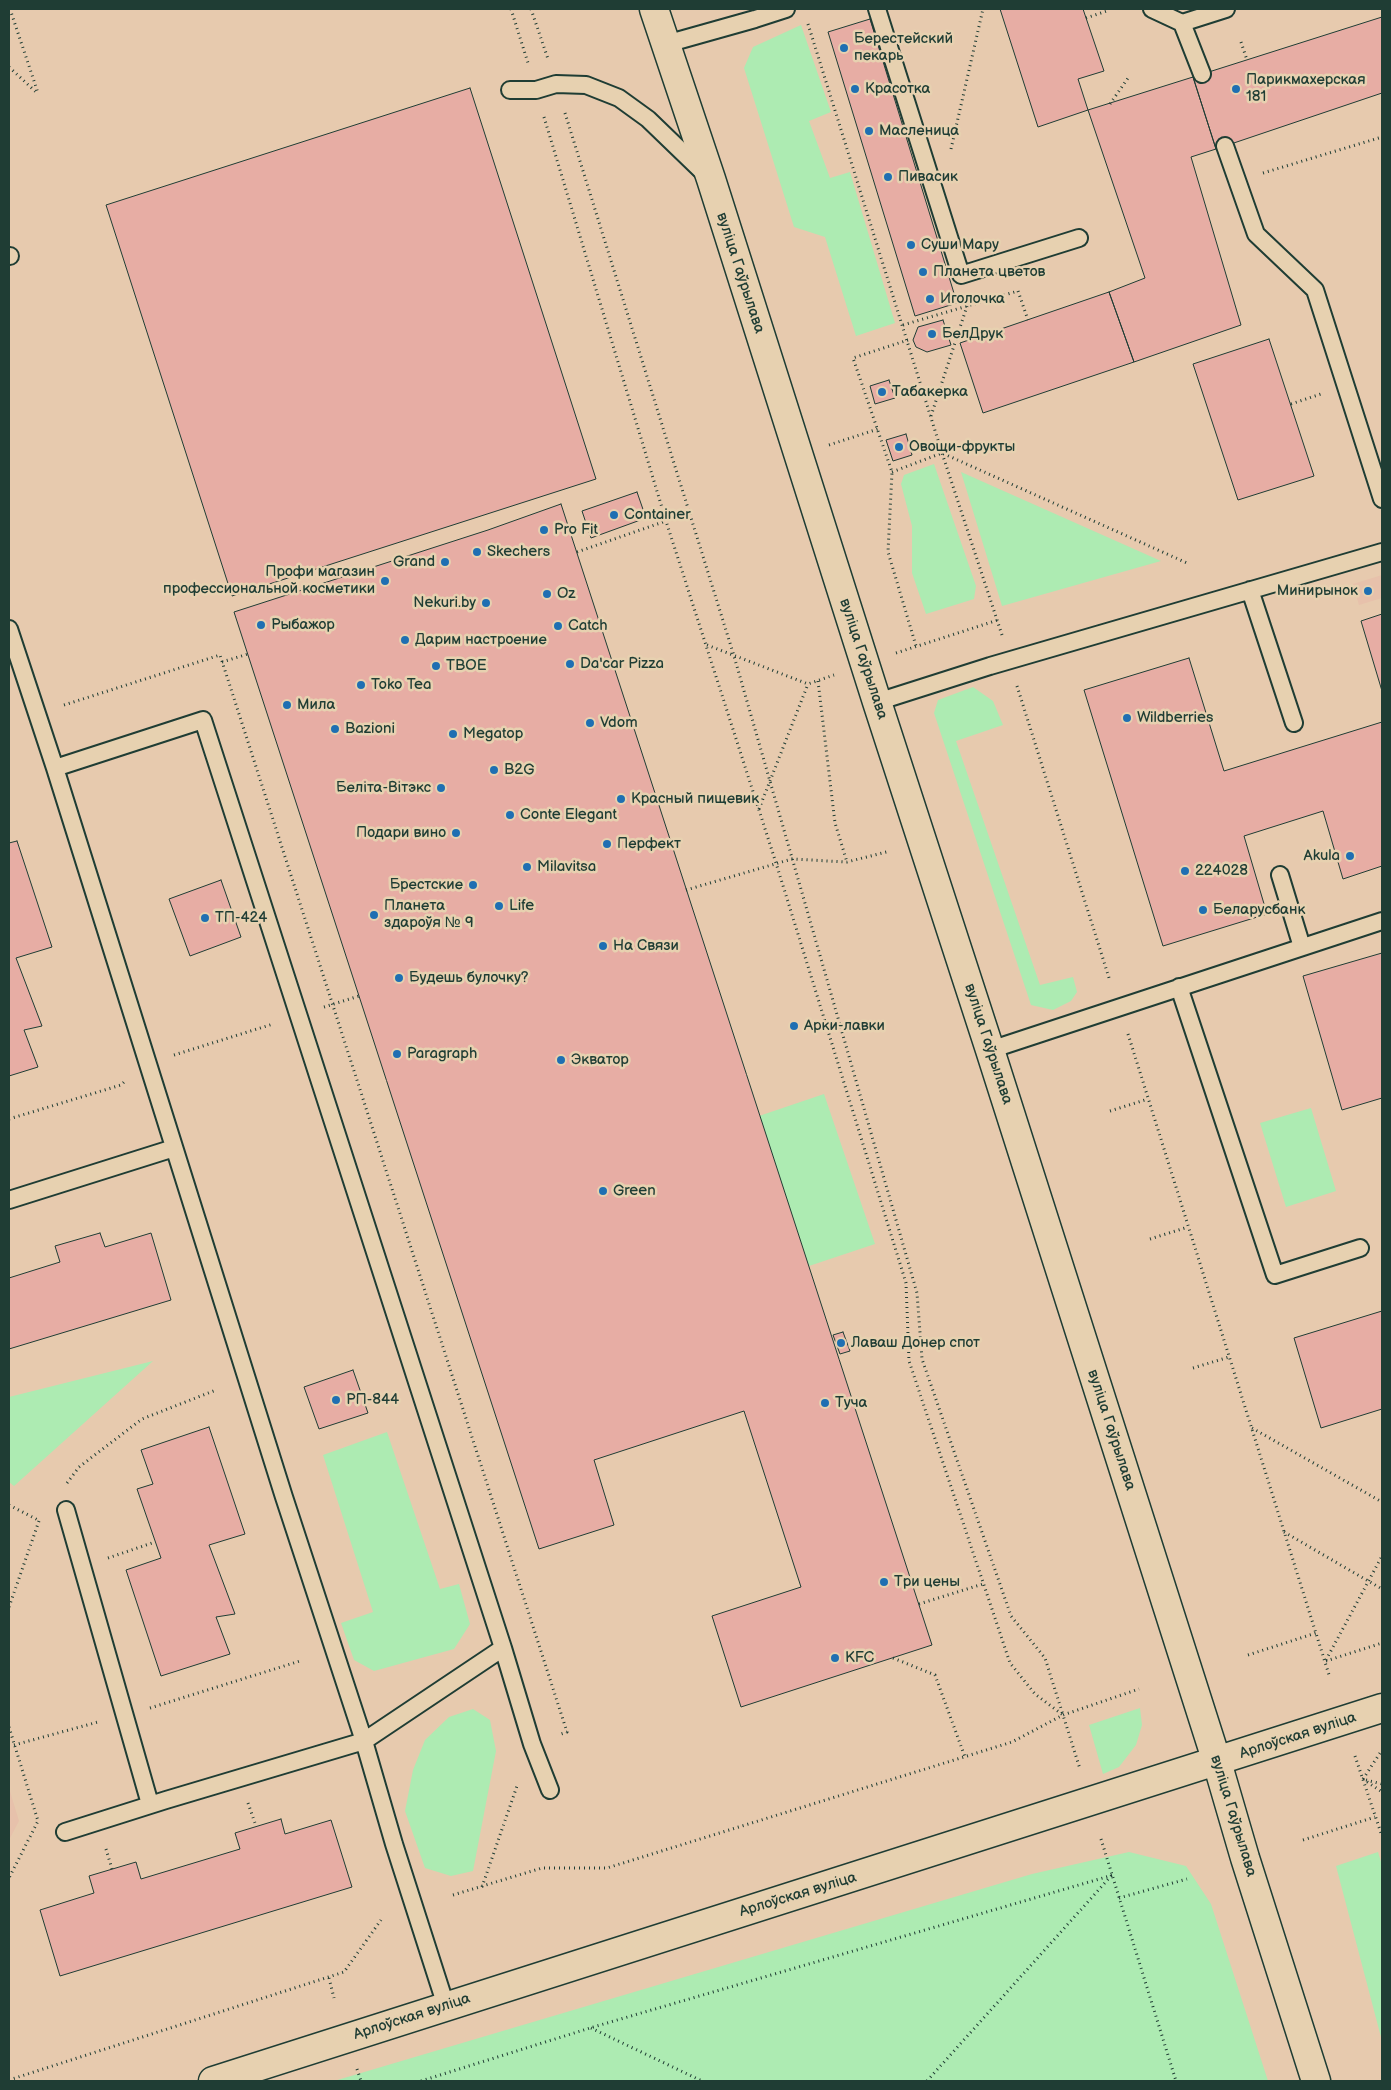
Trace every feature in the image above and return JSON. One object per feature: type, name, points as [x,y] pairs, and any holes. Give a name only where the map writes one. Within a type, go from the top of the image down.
[{"type":"main road","name":"вуліца Гаўрылава","points":[[654,9],[711,179],[798,456],[990,1050],[1217,1762],[1248,1868],[1316,2081]]},
{"type":"main road","name":"Арлоўская вуліца","points":[[213,2081],[1382,1708]]},
{"type":"lane","points":[[666,44],[753,14],[786,9]]},
{"type":"lane","points":[[877,9],[960,275],[1079,238]]},
{"type":"lane","points":[[1152,9],[1182,22],[1226,9]]},
{"type":"lane","points":[[1182,22],[1202,74]]},
{"type":"lane","points":[[510,90],[536,90],[556,84],[586,85],[619,98],[648,119],[711,179]]},
{"type":"lane","points":[[1225,146],[1256,234],[1315,290],[1382,499]]},
{"type":"lane","points":[[877,702],[1009,660],[1382,552]]},
{"type":"lane","points":[[1250,590],[1294,723]]},
{"type":"lane","points":[[9,629],[149,1064],[302,1553],[364,1741],[394,1844],[446,2006]]},
{"type":"lane","points":[[55,768],[202,720],[503,1648],[532,1744],[550,1790]]},
{"type":"lane","points":[[1280,875],[1302,947]]},
{"type":"lane","points":[[990,1050],[1382,921]]},
{"type":"lane","points":[[1178,987],[1275,1275],[1360,1248]]},
{"type":"lane","points":[[9,1200],[174,1148]]},
{"type":"lane","points":[[66,1510],[150,1804]]},
{"type":"lane","points":[[65,1832],[150,1804],[364,1741],[503,1648]]},
{"type":"path","points":[[9,67],[38,93],[10,9]]},
{"type":"path","points":[[511,9],[666,521],[759,809],[906,1283],[909,1361],[1010,1663],[1035,1694],[1063,1715]]},
{"type":"path","points":[[532,9],[734,656],[917,1293],[922,1360],[1011,1616],[1045,1658],[1081,1771]]},
{"type":"path","points":[[949,154],[983,9]]},
{"type":"path","points":[[1086,18],[1107,11]]},
{"type":"path","points":[[806,16],[942,453],[998,620],[1330,1678]]},
{"type":"path","points":[[1241,42],[1247,60]]},
{"type":"path","points":[[1110,104],[1128,78]]},
{"type":"path","points":[[1237,180],[1382,137]]},
{"type":"path","points":[[903,325],[1018,291],[1028,320]]},
{"type":"path","points":[[931,417],[967,306]]},
{"type":"path","points":[[908,340],[853,358],[892,472],[888,552],[916,646]]},
{"type":"path","points":[[1290,404],[1324,393]]},
{"type":"path","points":[[798,456],[878,429]]},
{"type":"path","points":[[892,472],[942,453],[1187,564]]},
{"type":"path","points":[[577,552],[666,521]]},
{"type":"path","points":[[222,662],[248,654]]},
{"type":"path","points":[[36,714],[220,655]]},
{"type":"path","points":[[818,681],[835,824],[847,862]]},
{"type":"path","points":[[759,809],[808,684]]},
{"type":"path","points":[[686,890],[792,859],[847,862],[922,841]]},
{"type":"path","points":[[9,1119],[121,1085],[149,1064],[359,996]]},
{"type":"path","points":[[1110,1111],[1148,1100]]},
{"type":"path","points":[[1150,1239],[1188,1227]]},
{"type":"path","points":[[1193,1368],[1229,1357]]},
{"type":"path","points":[[62,1489],[79,1466],[142,1420],[216,1390]]},
{"type":"path","points":[[1252,1428],[1382,1502]]},
{"type":"path","points":[[9,1607],[38,1520],[44,1512]]},
{"type":"path","points":[[1284,1532],[1382,1589]]},
{"type":"path","points":[[1325,1661],[1382,1556]]},
{"type":"path","points":[[919,1604],[983,1584]]},
{"type":"path","points":[[1248,1655],[1316,1633]]},
{"type":"path","points":[[1325,1661],[1382,1643]]},
{"type":"path","points":[[893,1658],[935,1675],[965,1757]]},
{"type":"path","points":[[14,1745],[124,1715],[300,1662]]},
{"type":"path","points":[[452,1896],[542,1868],[607,1868],[1012,1742],[1063,1715],[1139,1689]]},
{"type":"path","points":[[9,1727],[38,1821],[9,1878]]},
{"type":"path","points":[[1363,1779],[1382,1750]]},
{"type":"path","points":[[1355,1756],[1382,1836]]},
{"type":"path","points":[[1363,1779],[1382,1784]]},
{"type":"path","points":[[1363,1779],[1382,1792]]},
{"type":"path","points":[[248,1800],[256,1826]]},
{"type":"path","points":[[1303,1840],[1375,1817]]},
{"type":"path","points":[[1101,1838],[1176,2081]]},
{"type":"path","points":[[105,1845],[112,1870]]},
{"type":"path","points":[[421,2081],[590,2028],[1113,1875]]},
{"type":"path","points":[[927,2081],[1113,1875]]},
{"type":"path","points":[[1120,1898],[1187,1879]]},
{"type":"path","points":[[9,2080],[344,1972],[381,1920]]},
{"type":"path","points":[[329,1978],[334,1998]]},
{"type":"path","points":[[590,2028],[702,2081]]},
{"type":"path","points":[[357,2069],[361,2081]]},
{"type":"shaded area","name":"Минирынок","points":[[1382,575],[1382,598],[1359,605],[1353,584]]},
{"type":"shaded area","points":[[9,1788],[19,1821],[9,1840]]},
{"type":"green space","points":[[801,25],[831,112],[809,121],[830,178],[850,172],[895,323],[856,336],[825,237],[794,227],[744,68],[753,47]]},
{"type":"green space","points":[[934,464],[976,586],[974,599],[926,614],[912,573],[912,526],[901,484],[904,475]]},
{"type":"green space","points":[[961,472],[1161,561],[1002,606]]},
{"type":"green space","points":[[973,687],[993,701],[1003,725],[956,741],[1040,985],[1073,977],[1077,992],[1071,1001],[1053,1010],[1031,1005],[934,713],[938,700]]},
{"type":"green space","points":[[824,1094],[875,1244],[809,1266],[759,1116]]},
{"type":"green space","points":[[1311,1108],[1336,1191],[1286,1207],[1260,1123]]},
{"type":"green space","points":[[153,1361],[14,1486],[9,1482],[9,1397]]},
{"type":"green space","points":[[387,1432],[440,1589],[459,1584],[470,1624],[454,1649],[374,1671],[354,1660],[341,1623],[373,1612],[323,1455]]},
{"type":"green space","points":[[1140,1708],[1142,1725],[1136,1745],[1119,1767],[1103,1774],[1089,1725]]},
{"type":"green space","points":[[473,1709],[490,1720],[496,1751],[473,1871],[451,1876],[425,1868],[405,1811],[413,1770],[425,1740],[449,1717]]},
{"type":"green space","points":[[1129,1852],[1186,1866],[1211,1904],[1268,2081],[334,2081],[1032,1874]]},
{"type":"green space","points":[[1378,1852],[1382,1865],[1382,2041],[1336,1866]]},
{"type":"building","points":[[1000,9],[1083,9],[1104,71],[1078,79],[1088,110],[1038,127]]},
{"type":"building","points":[[1382,17],[1382,93],[1216,149],[1193,77]]},
{"type":"building","points":[[870,19],[957,303],[915,316],[828,32]]},
{"type":"building","points":[[1193,77],[1216,149],[1191,157],[1241,325],[1134,362],[1109,292],[1145,278],[1088,110]]},
{"type":"building","points":[[470,88],[596,479],[232,596],[106,205]]},
{"type":"building","points":[[1109,292],[1134,362],[983,413],[960,343]]},
{"type":"building","name":"БелДрук","points":[[943,320],[951,345],[927,352],[916,347],[913,340],[918,327]]},
{"type":"building","points":[[1269,339],[1314,476],[1238,500],[1193,364]]},
{"type":"building","name":"Табакерка","points":[[889,380],[895,398],[875,404],[870,386]]},
{"type":"building","name":"Овощи-фрукты","points":[[906,434],[912,455],[893,461],[886,440]]},
{"type":"building","name":"Container","points":[[637,492],[646,518],[591,538],[582,511]]},
{"type":"building","name":"Экватор","points":[[561,504],[932,1645],[741,1707],[712,1616],[801,1587],[744,1411],[594,1460],[614,1525],[539,1549],[234,612],[488,530]]},
{"type":"building","points":[[1382,614],[1382,691],[1361,621]]},
{"type":"building","points":[[1189,658],[1224,771],[1382,722],[1382,866],[1343,879],[1323,811],[1244,836],[1267,914],[1163,946],[1084,690]]},
{"type":"building","points":[[17,841],[52,947],[16,958],[42,1026],[24,1030],[38,1067],[9,1076],[9,843]]},
{"type":"building","name":"ТП-424","points":[[221,880],[241,937],[190,956],[169,899]]},
{"type":"building","points":[[1382,953],[1382,1098],[1342,1110],[1303,976]]},
{"type":"building","points":[[100,1233],[105,1247],[151,1233],[171,1300],[9,1349],[9,1278],[60,1262],[55,1246]]},
{"type":"building","points":[[1382,1311],[1382,1409],[1321,1428],[1294,1338]]},
{"type":"building","name":"Лаваш Донер спот","points":[[843,1332],[850,1351],[840,1354],[833,1335]]},
{"type":"building","name":"РП-844","points":[[353,1370],[368,1413],[319,1429],[304,1387]]},
{"type":"building","points":[[209,1427],[245,1534],[209,1545],[235,1614],[216,1617],[230,1654],[161,1676],[126,1570],[161,1558],[137,1489],[153,1484],[141,1450]]},
{"type":"building","points":[[281,1819],[285,1834],[331,1820],[352,1887],[60,1976],[40,1910],[94,1893],[89,1876],[136,1862],[141,1879],[240,1849],[235,1833]]},
{"type":"place","name":"Берестейский пекарь","points":[[844,48]]},
{"type":"place","name":"Красотка","points":[[855,89]]},
{"type":"place","name":"Парикмахерская 181","points":[[1236,89]]},
{"type":"place","name":"Масленица","points":[[869,131]]},
{"type":"place","name":"Пивасик","points":[[888,177]]},
{"type":"place","name":"Суши Мару","points":[[911,245]]},
{"type":"place","name":"Планета цветов","points":[[923,272]]},
{"type":"place","name":"Иголочка","points":[[930,299]]},
{"type":"place","name":"БелДрук","points":[[932,334]]},
{"type":"place","name":"Табакерка","points":[[882,392]]},
{"type":"place","name":"Овощи-фрукты","points":[[899,447]]},
{"type":"place","name":"Container","points":[[614,515]]},
{"type":"place","name":"Pro Fit","points":[[544,530]]},
{"type":"place","name":"Skechers","points":[[477,552]]},
{"type":"place","name":"Grand","points":[[445,562]]},
{"type":"place","name":"Профи магазин профессиональной косметики","points":[[385,581]]},
{"type":"place","name":"Минирынок","points":[[1368,591]]},
{"type":"place","name":"Oz","points":[[547,594]]},
{"type":"place","name":"Nekuri.by","points":[[486,603]]},
{"type":"place","name":"Рыбажор","points":[[261,625]]},
{"type":"place","name":"Catch","points":[[558,626]]},
{"type":"place","name":"Дарим настроение","points":[[405,640]]},
{"type":"place","name":"Da'car Pizza","points":[[570,664]]},
{"type":"place","name":"TBOE","points":[[436,666]]},
{"type":"place","name":"Toko Tea","points":[[361,685]]},
{"type":"place","name":"Мила","points":[[287,705]]},
{"type":"place","name":"Wildberries","points":[[1127,718]]},
{"type":"place","name":"Vdom","points":[[590,723]]},
{"type":"place","name":"Bazioni","points":[[335,729]]},
{"type":"place","name":"Megatop","points":[[453,734]]},
{"type":"place","name":"B2G","points":[[494,770]]},
{"type":"place","name":"Беліта-Вітэкс","points":[[441,788]]},
{"type":"place","name":"Красный пищевик","points":[[621,799]]},
{"type":"place","name":"Conte Elegant","points":[[510,815]]},
{"type":"place","name":"Подари вино","points":[[456,833]]},
{"type":"place","name":"Перфект","points":[[607,844]]},
{"type":"place","name":"Akula","points":[[1350,856]]},
{"type":"place","name":"Milavitsa","points":[[527,867]]},
{"type":"place","name":"224028","points":[[1185,871]]},
{"type":"place","name":"Брестские","points":[[473,885]]},
{"type":"place","name":"Life","points":[[499,906]]},
{"type":"place","name":"Беларусбанк","points":[[1203,910]]},
{"type":"place","name":"Планета здароўя № 9","points":[[374,915]]},
{"type":"place","name":"ТП-424","points":[[205,918]]},
{"type":"place","name":"На Связи","points":[[603,946]]},
{"type":"place","name":"Будешь булочку?","points":[[399,978]]},
{"type":"place","name":"Арки-лавки","points":[[794,1026]]},
{"type":"place","name":"Paragraph","points":[[397,1054]]},
{"type":"place","name":"Экватор","points":[[561,1060]]},
{"type":"place","name":"Green","points":[[603,1191]]},
{"type":"place","name":"Лаваш Донер спот","points":[[841,1343]]},
{"type":"place","name":"РП-844","points":[[336,1400]]},
{"type":"place","name":"Туча","points":[[825,1403]]},
{"type":"place","name":"Три цены","points":[[884,1582]]},
{"type":"place","name":"KFC","points":[[835,1658]]}]
